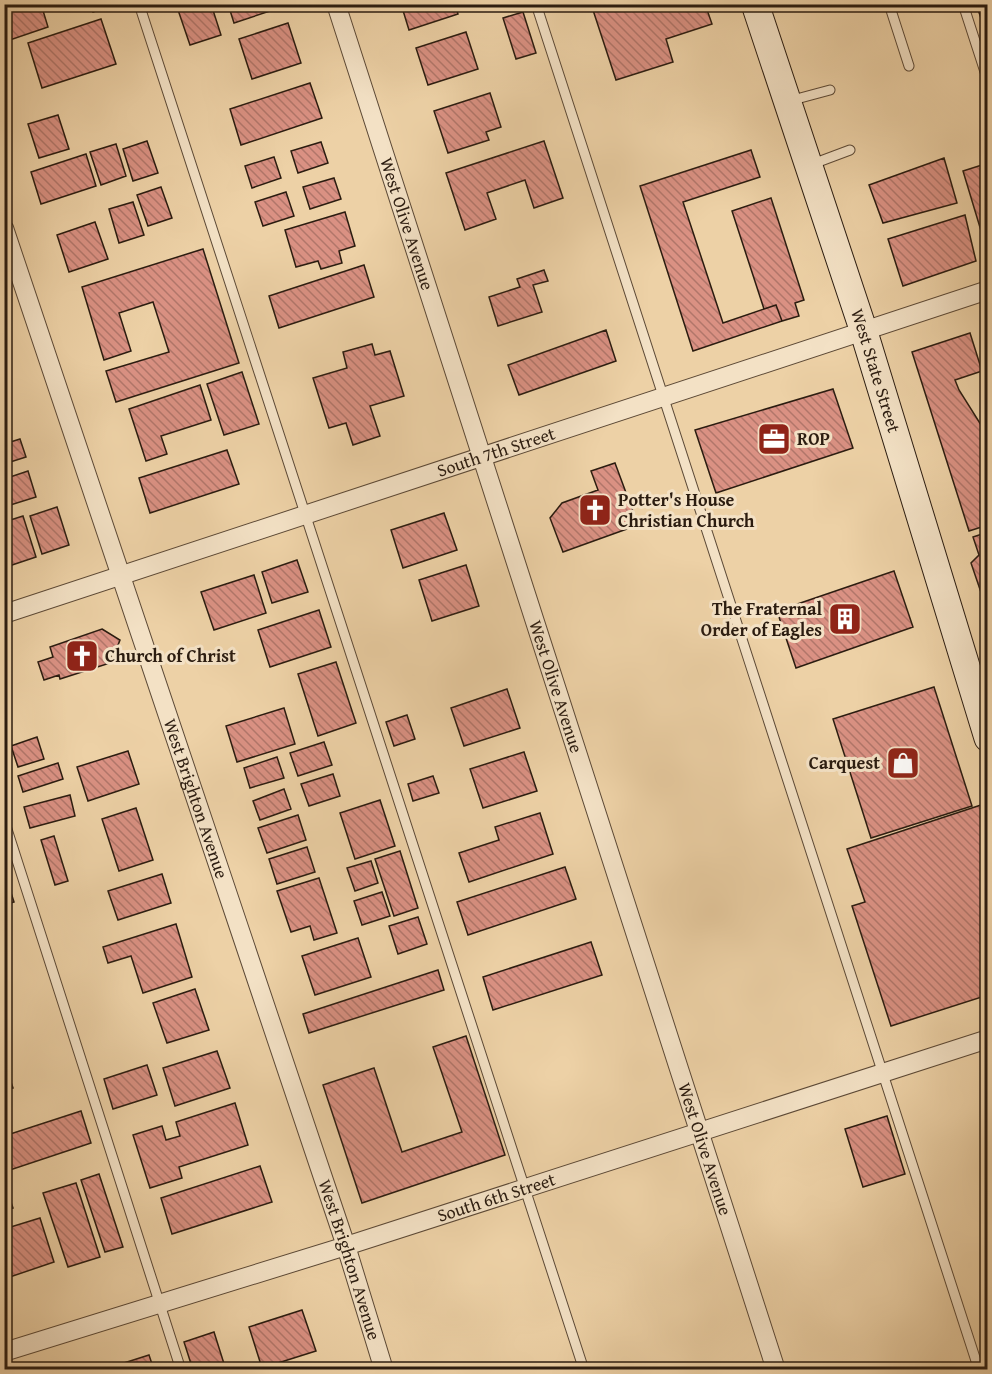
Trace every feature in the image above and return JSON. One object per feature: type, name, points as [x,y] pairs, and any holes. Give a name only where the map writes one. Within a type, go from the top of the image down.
[{"type":"street","name":"West Olive Avenue","points":[[336,4],[776,1370]]},
{"type":"street","name":"West State Street","points":[[755,4],[863,329],[987,738]]},
{"type":"street","name":"West Brighton Avenue","points":[[4,228],[346,1246],[384,1370]]},
{"type":"street","name":"South 7th Street","points":[[4,614],[987,290]]},
{"type":"street","name":"South 6th Street","points":[[4,1352],[346,1246],[987,1039]]},
{"type":"lane","points":[[139,4],[584,1370]]},
{"type":"lane","points":[[536,4],[885,1072],[914,1175],[979,1370]]},
{"type":"lane","points":[[889,4],[909,66]]},
{"type":"lane","points":[[963,4],[987,81]]},
{"type":"lane","points":[[788,102],[830,90]]},
{"type":"lane","points":[[808,165],[850,150]]},
{"type":"lane","points":[[4,820],[181,1370]]},
{"type":"building","points":[[4,4],[41,4],[48,27],[4,42]]},
{"type":"building","points":[[90,4],[116,4],[93,12]]},
{"type":"building","points":[[176,4],[211,4],[221,35],[190,45]]},
{"type":"building","points":[[228,4],[284,4],[285,6],[234,23]]},
{"type":"building","points":[[401,4],[455,4],[458,14],[409,30]]},
{"type":"building","points":[[591,4],[705,4],[712,24],[666,39],[673,62],[616,80]]},
{"type":"building","points":[[976,4],[988,4],[988,38]]},
{"type":"building","points":[[523,12],[536,53],[516,59],[503,18]]},
{"type":"building","points":[[101,19],[116,64],[42,88],[28,43]]},
{"type":"building","points":[[288,23],[301,63],[252,79],[239,39]]},
{"type":"building","points":[[466,32],[478,69],[428,85],[416,48]]},
{"type":"building","points":[[310,83],[322,118],[241,145],[230,109]]},
{"type":"building","points":[[490,93],[501,127],[486,132],[489,140],[448,153],[434,111]]},
{"type":"building","points":[[58,115],[69,149],[39,158],[28,124]]},
{"type":"building","points":[[147,141],[158,173],[133,181],[123,149]]},
{"type":"building","points":[[544,141],[563,198],[534,208],[525,180],[487,193],[496,219],[465,230],[446,173]]},
{"type":"building","points":[[321,142],[328,163],[298,173],[291,151]]},
{"type":"building","points":[[116,144],[126,176],[101,185],[90,152]]},
{"type":"building","points":[[751,150],[760,177],[683,202],[723,323],[776,305],[782,321],[693,351],[640,186]]},
{"type":"building","points":[[86,154],[96,186],[41,204],[31,172]]},
{"type":"building","points":[[274,157],[281,178],[252,188],[245,166]]},
{"type":"building","points":[[944,158],[957,203],[883,223],[869,185]]},
{"type":"building","points":[[988,163],[988,243],[985,244],[963,171]]},
{"type":"building","points":[[334,178],[341,199],[310,209],[303,187]]},
{"type":"building","points":[[161,187],[172,218],[148,226],[137,195]]},
{"type":"building","points":[[286,192],[294,216],[263,226],[255,202]]},
{"type":"building","points":[[771,198],[804,300],[795,303],[799,316],[782,321],[776,305],[764,309],[732,211]]},
{"type":"building","points":[[133,202],[144,235],[119,243],[109,209]]},
{"type":"building","points":[[345,212],[355,246],[339,251],[342,263],[321,269],[318,261],[296,267],[285,230]]},
{"type":"building","points":[[965,215],[976,261],[903,286],[888,239]]},
{"type":"building","points":[[95,222],[108,259],[69,272],[57,235]]},
{"type":"building","points":[[203,249],[239,363],[116,402],[106,371],[169,352],[153,302],[119,313],[131,351],[104,360],[82,287]]},
{"type":"building","points":[[364,265],[374,297],[279,328],[269,296]]},
{"type":"building","points":[[544,270],[548,281],[533,285],[542,312],[498,326],[489,297],[520,287],[517,279]]},
{"type":"building","points":[[606,330],[616,361],[519,395],[508,365]]},
{"type":"building","points":[[970,333],[982,371],[955,380],[988,436],[988,525],[969,531],[912,352]]},
{"type":"building","points":[[372,344],[375,355],[390,351],[404,396],[370,406],[380,436],[353,445],[346,423],[329,428],[313,378],[347,368],[343,352]]},
{"type":"building","points":[[4,348],[11,369],[4,371]]},
{"type":"building","points":[[242,372],[259,424],[224,435],[207,384]]},
{"type":"building","points":[[200,385],[211,420],[161,436],[167,454],[146,461],[129,409]]},
{"type":"building","name":"ROP","points":[[833,389],[853,448],[716,493],[695,430]]},
{"type":"building","points":[[20,439],[26,457],[4,464],[4,444]]},
{"type":"building","points":[[227,450],[239,484],[150,513],[139,478]]},
{"type":"building","name":"Potter's House Christian Church","points":[[615,463],[638,525],[563,552],[550,518],[562,503],[598,490],[591,471]]},
{"type":"building","points":[[28,471],[36,497],[4,507],[4,479]]},
{"type":"building","points":[[57,507],[69,545],[42,554],[30,516]]},
{"type":"building","points":[[444,513],[457,550],[403,568],[391,530]]},
{"type":"building","points":[[23,516],[36,557],[9,566],[4,553],[4,522]]},
{"type":"building","points":[[988,532],[988,613],[971,563],[979,555],[973,537]]},
{"type":"building","points":[[297,560],[308,592],[272,603],[262,572]]},
{"type":"building","points":[[466,565],[479,606],[432,621],[419,580]]},
{"type":"building","name":"The Fraternal Order of Eagles","points":[[894,571],[913,627],[796,668],[777,611]]},
{"type":"building","points":[[254,575],[266,613],[214,630],[201,592]]},
{"type":"building","points":[[319,610],[331,647],[270,667],[258,630]]},
{"type":"building","name":"Church of Christ","points":[[102,629],[120,640],[111,655],[110,663],[60,679],[59,675],[44,680],[38,662],[53,657],[50,647]]},
{"type":"building","points":[[336,662],[356,723],[318,736],[298,674]]},
{"type":"building","name":"Carquest","points":[[934,687],[972,806],[871,838],[833,719]]},
{"type":"building","points":[[507,689],[520,728],[464,746],[451,708]]},
{"type":"building","points":[[284,708],[295,744],[237,762],[226,726]]},
{"type":"building","points":[[407,715],[415,739],[394,746],[386,722]]},
{"type":"building","points":[[37,737],[44,759],[18,767],[11,746]]},
{"type":"building","points":[[324,742],[332,765],[298,776],[290,753]]},
{"type":"building","points":[[128,751],[139,784],[88,801],[77,767]]},
{"type":"building","points":[[524,752],[537,791],[483,808],[470,769]]},
{"type":"building","points":[[277,757],[284,778],[250,788],[244,768]]},
{"type":"building","points":[[58,763],[63,779],[23,792],[18,776]]},
{"type":"building","points":[[333,774],[340,796],[309,806],[301,784]]},
{"type":"building","points":[[433,776],[439,793],[413,801],[408,784]]},
{"type":"building","points":[[284,789],[291,809],[260,820],[253,801]]},
{"type":"building","points":[[70,795],[75,816],[30,828],[24,807]]},
{"type":"building","points":[[380,800],[395,846],[355,859],[340,813]]},
{"type":"building","points":[[981,805],[988,825],[988,995],[891,1026],[852,906],[865,902],[847,849]]},
{"type":"building","points":[[136,808],[153,860],[119,871],[102,819]]},
{"type":"building","points":[[540,813],[553,854],[469,882],[459,853],[499,840],[495,827]]},
{"type":"building","points":[[298,815],[306,840],[267,853],[258,828]]},
{"type":"building","points":[[54,836],[68,881],[55,885],[41,840]]},
{"type":"building","points":[[307,847],[315,872],[277,884],[269,859]]},
{"type":"building","points":[[400,851],[418,908],[394,916],[375,859]]},
{"type":"building","points":[[371,861],[378,883],[355,891],[347,868]]},
{"type":"building","points":[[565,867],[576,899],[468,935],[457,902]]},
{"type":"building","points":[[4,871],[14,902],[4,905]]},
{"type":"building","points":[[162,874],[171,903],[118,920],[108,891]]},
{"type":"building","points":[[319,878],[337,933],[314,940],[310,926],[291,932],[277,891]]},
{"type":"building","points":[[382,892],[390,916],[362,925],[354,901]]},
{"type":"building","points":[[418,917],[427,944],[398,954],[389,926]]},
{"type":"building","points":[[176,924],[192,977],[143,993],[131,956],[108,963],[103,947]]},
{"type":"building","points":[[358,938],[371,977],[315,995],[302,956]]},
{"type":"building","points":[[591,942],[602,975],[493,1010],[483,977]]},
{"type":"building","points":[[438,970],[444,990],[309,1033],[303,1014]]},
{"type":"building","points":[[195,989],[209,1030],[167,1043],[153,1003]]},
{"type":"building","points":[[466,1036],[505,1155],[362,1203],[323,1085],[374,1068],[402,1152],[462,1132],[433,1047]]},
{"type":"building","points":[[217,1051],[230,1088],[175,1106],[163,1068]]},
{"type":"building","points":[[4,1062],[13,1088],[4,1090]]},
{"type":"building","points":[[147,1065],[157,1095],[113,1109],[104,1079]]},
{"type":"building","points":[[235,1103],[248,1145],[179,1167],[182,1178],[150,1188],[133,1135],[162,1126],[166,1140],[180,1136],[176,1122]]},
{"type":"building","points":[[81,1111],[91,1143],[4,1172],[4,1136]]},
{"type":"building","points":[[887,1116],[905,1174],[863,1187],[845,1129]]},
{"type":"building","points":[[260,1166],[272,1202],[172,1234],[161,1198]]},
{"type":"building","points":[[99,1174],[123,1247],[105,1252],[81,1180]]},
{"type":"building","points":[[4,1182],[13,1208],[4,1211]]},
{"type":"building","points":[[76,1183],[100,1257],[68,1267],[43,1193]]},
{"type":"building","points":[[40,1218],[54,1262],[4,1279],[4,1229]]},
{"type":"building","points":[[302,1310],[316,1351],[262,1368],[249,1327]]},
{"type":"building","points":[[214,1332],[226,1370],[193,1370],[184,1342]]},
{"type":"building","points":[[149,1355],[154,1370],[102,1370]]},
{"type":"place","name":"ROP","points":[[774,439]]},
{"type":"place","name":"Potter's House Christian Church","points":[[595,510]]},
{"type":"place","name":"The Fraternal Order of Eagles","points":[[845,619]]},
{"type":"place","name":"Church of Christ","points":[[82,656]]},
{"type":"place","name":"Carquest","points":[[903,763]]}]
